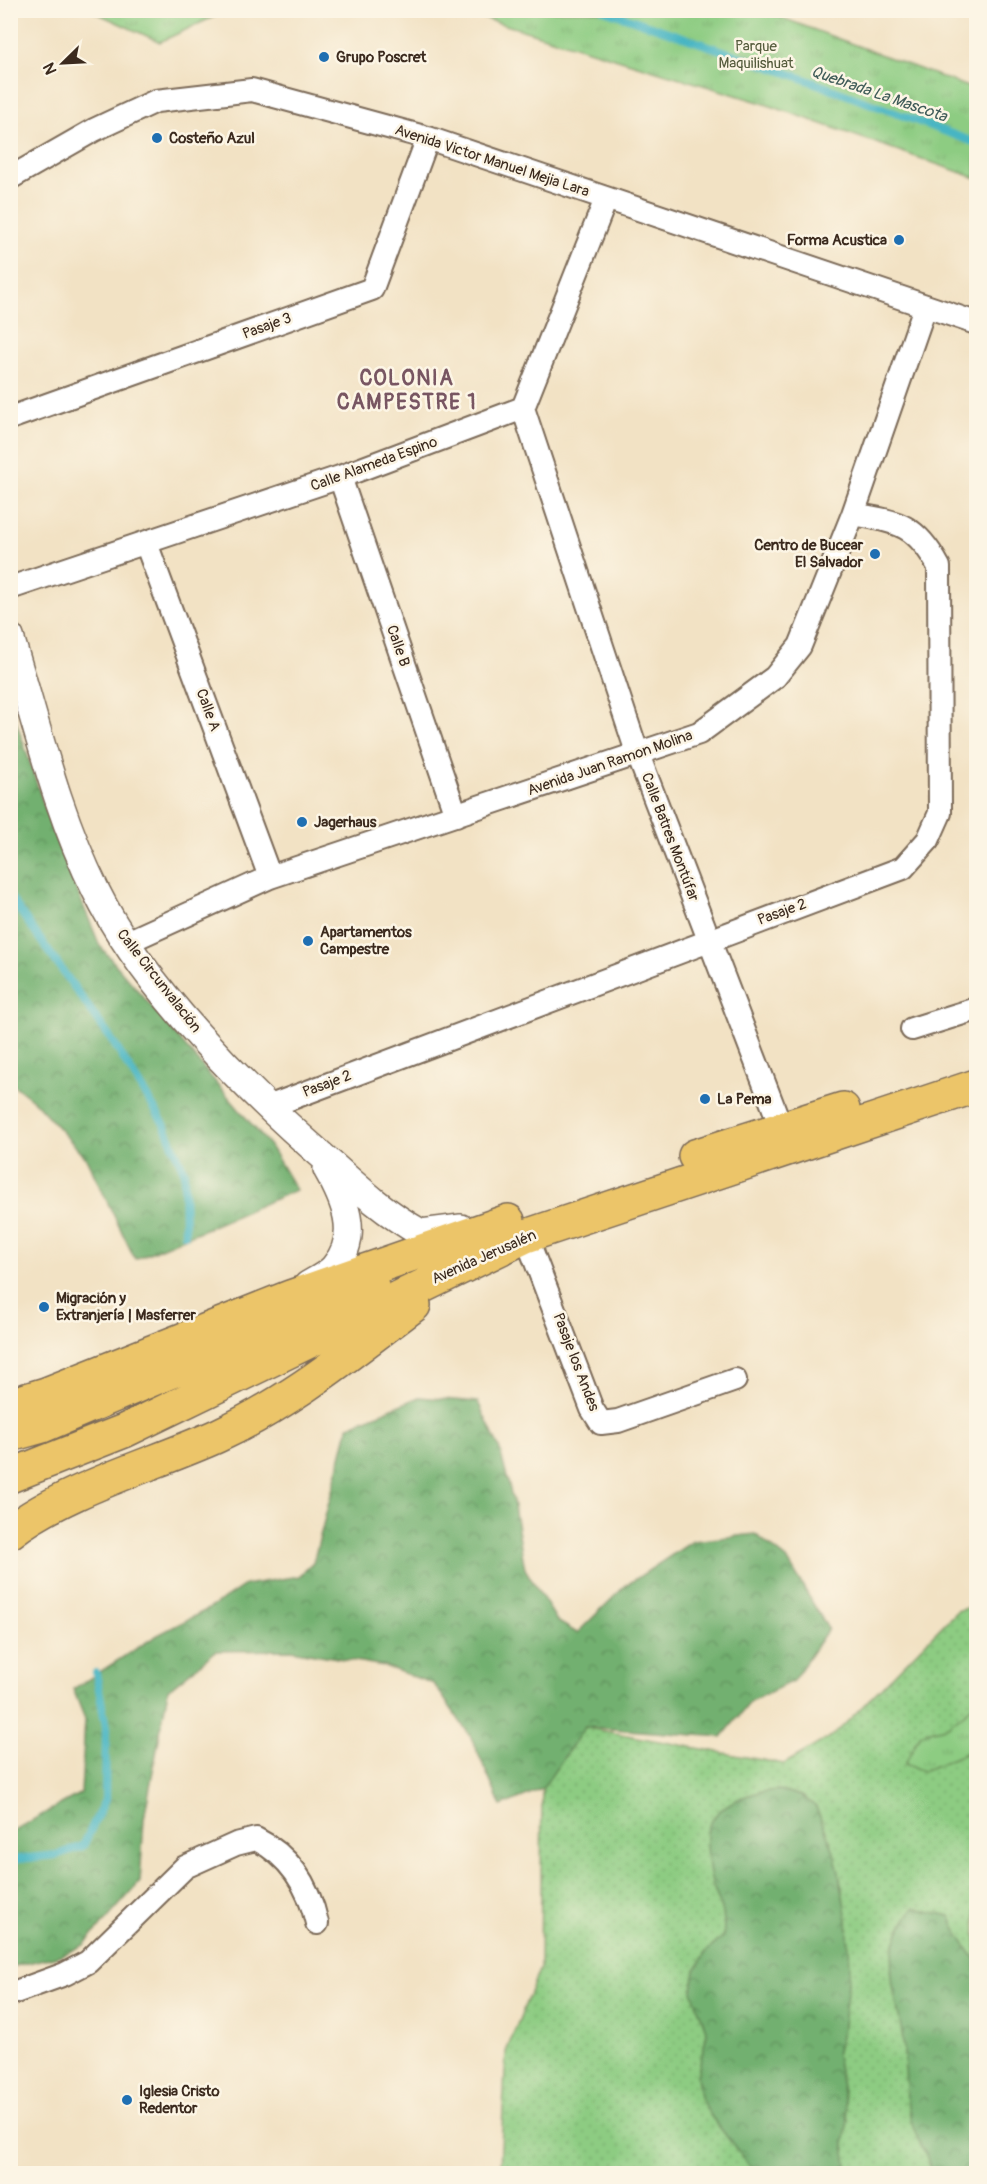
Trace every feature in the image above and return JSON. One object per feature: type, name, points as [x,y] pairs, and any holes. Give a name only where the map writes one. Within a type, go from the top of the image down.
[{"type":"main road","name":"Avenida Jerusalén","points":[[10,1435],[42,1426],[517,1228],[782,1126],[914,1088],[976,1065]]},
{"type":"main road","name":"Avenida Jerusalén","points":[[10,1476],[124,1431],[479,1257],[517,1228],[976,1086]]},
{"type":"main road","points":[[10,1405],[46,1394],[290,1297],[517,1228]]},
{"type":"main road","points":[[10,1532],[40,1510],[218,1435],[294,1395],[479,1257]]},
{"type":"street","name":"Avenida Victor Manuel Mejia Lara","points":[[10,178],[93,130],[156,101],[252,90],[428,138],[976,324]]},
{"type":"street","name":"Pasaje 3","points":[[10,418],[372,289],[428,138]]},
{"type":"street","points":[[523,408],[606,199]]},
{"type":"street","name":"Avenida Juan Ramon Molina","points":[[125,943],[270,877],[699,733],[775,677],[800,646],[854,514],[925,307]]},
{"type":"street","name":"Calle Alameda Espino","points":[[10,588],[340,477],[523,408]]},
{"type":"street","name":"Calle Batres Montúfar","points":[[523,408],[637,753],[782,1126]]},
{"type":"street","name":"Calle B","points":[[340,477],[456,815]]},
{"type":"street","name":"Pasaje 2","points":[[268,1107],[903,868],[928,840],[940,813],[939,567],[927,543],[897,521],[854,514]]},
{"type":"street","name":"Calle A","points":[[147,543],[270,877]]},
{"type":"street","name":"Calle Circunvalación","points":[[10,638],[65,818],[96,891],[125,943],[182,1014],[268,1107],[368,1198],[421,1233],[517,1228]]},
{"type":"street","points":[[912,1029],[976,1009]]},
{"type":"street","name":"Calle Circunvalación","points":[[290,1297],[335,1267],[348,1240],[345,1200],[318,1152]]},
{"type":"street","name":"Pasaje los Andes","points":[[517,1228],[592,1408],[601,1424],[618,1421],[735,1380]]},
{"type":"street","points":[[10,1994],[65,1974],[88,1962],[185,1867],[236,1844],[256,1839],[283,1855],[311,1896],[317,1923]]},
{"type":"green space","points":[[92,11],[226,11],[160,42]]},
{"type":"green space","name":"Parque Maquilishuat","points":[[460,11],[764,11],[976,90],[976,178],[762,103]]},
{"type":"green space","points":[[10,702],[52,830],[100,946],[270,1146],[296,1190],[135,1259],[86,1158],[34,1101],[11,1083]]},
{"type":"green space","points":[[419,1397],[478,1402],[500,1450],[513,1501],[525,1569],[557,1621],[577,1633],[625,1586],[693,1541],[755,1534],[787,1559],[828,1629],[793,1681],[751,1701],[722,1737],[585,1727],[542,1789],[501,1806],[471,1737],[434,1684],[384,1666],[291,1650],[216,1651],[168,1690],[144,1819],[140,1882],[84,1945],[62,1955],[11,1967],[11,1832],[81,1793],[85,1719],[73,1689],[156,1636],[212,1607],[245,1585],[299,1576],[313,1563],[349,1426]]},
{"type":"green space","points":[[976,1605],[976,2173],[502,2174],[500,2167],[506,2052],[540,1968],[542,1789],[520,1752],[534,1718],[784,1764],[835,1734],[957,1611]]},
{"type":"green space","points":[[976,1703],[976,1749],[923,1771],[905,1764],[920,1734],[948,1726]]},
{"type":"green space","points":[[779,1790],[802,1796],[816,1807],[833,1849],[839,1872],[847,1920],[850,1966],[842,2033],[836,2054],[848,2120],[844,2144],[848,2173],[755,2173],[710,2115],[700,2097],[697,2076],[707,2033],[692,1991],[695,1970],[707,1951],[723,1937],[724,1927],[723,1913],[710,1875],[708,1828],[713,1819],[728,1804],[748,1795]]},
{"type":"green space","points":[[914,1908],[950,1916],[959,1936],[976,1961],[976,2173],[932,2173],[910,2115],[906,2094],[903,2040],[893,1988],[892,1958],[895,1942],[902,1926]]},
{"type":"waterway","name":"Quebrada La Mascota","points":[[604,10],[796,76],[976,143]]},
{"type":"waterway","points":[[10,897],[111,1039],[164,1124],[184,1171],[185,1234]]},
{"type":"waterway","points":[[10,1860],[56,1855],[83,1846],[105,1800],[106,1727],[96,1673]]},
{"type":"place","name":"Grupo Poscret","points":[[324,57]]},
{"type":"place","name":"Costeño Azul","points":[[157,138]]},
{"type":"place","name":"Forma Acustica","points":[[899,240]]},
{"type":"place","name":"Centro de Bucear El Salvador","points":[[875,554]]},
{"type":"place","name":"Jagerhaus","points":[[302,822]]},
{"type":"place","name":"Apartamentos Campestre","points":[[308,941]]},
{"type":"place","name":"La Pema","points":[[705,1099]]},
{"type":"place","name":"Migración y Extranjería | Masferrer","points":[[44,1307]]},
{"type":"place","name":"Iglesia Cristo Redentor","points":[[127,2100]]},
{"type":"district","name":"COLONIA CAMPESTRE 1","points":[[407,390]]}]
